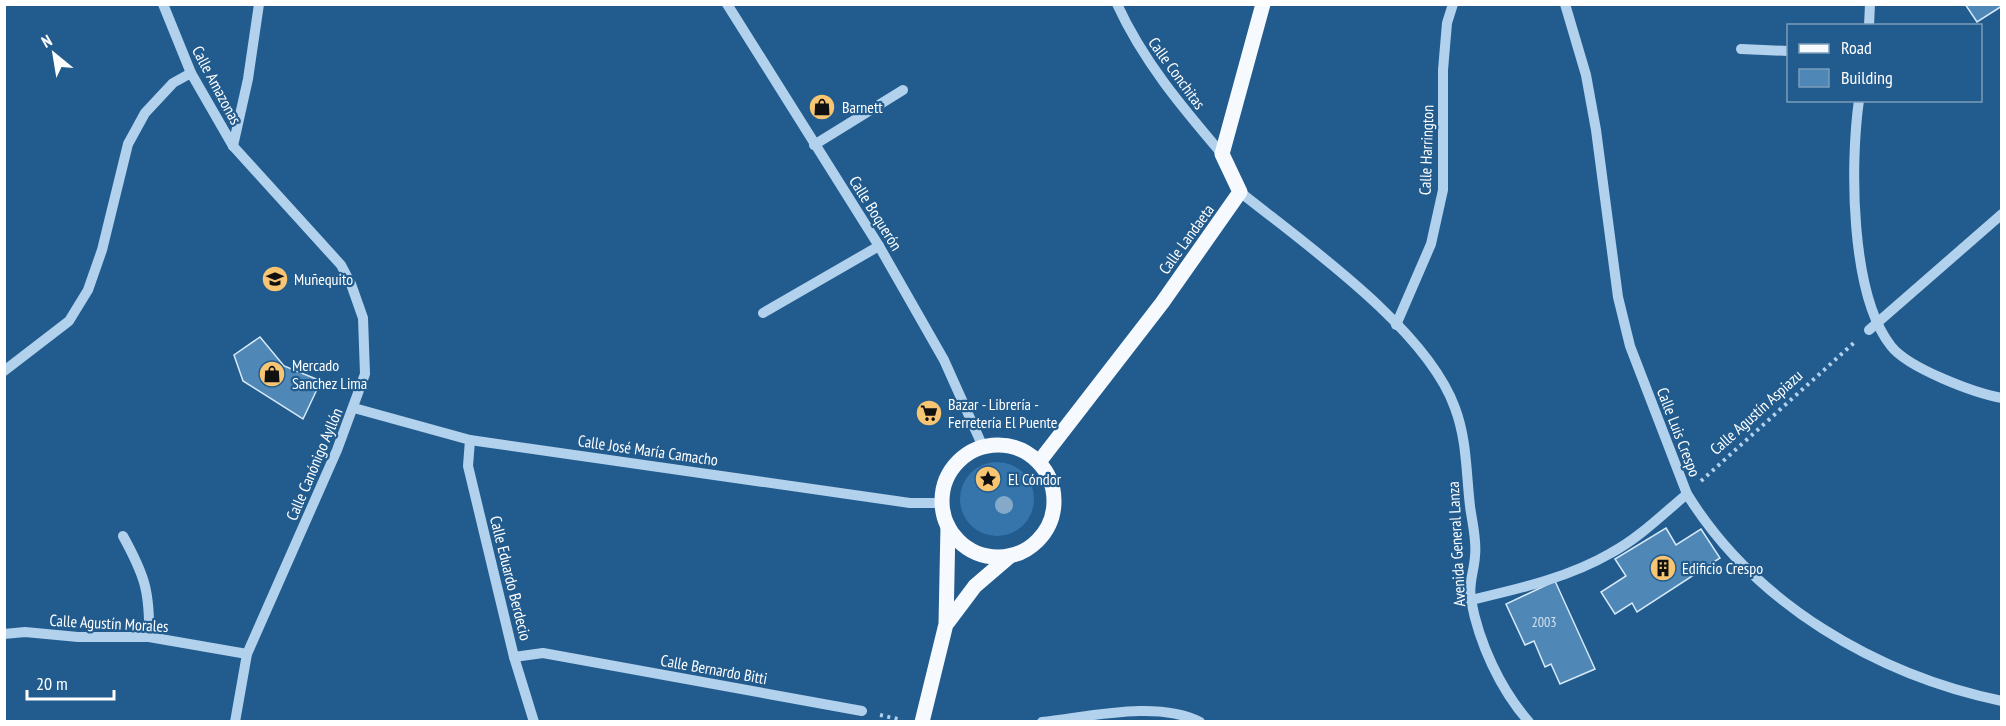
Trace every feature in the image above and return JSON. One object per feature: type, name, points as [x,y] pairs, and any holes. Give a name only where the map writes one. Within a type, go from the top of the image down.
[{"type":"main road","points":[[1240,192],[1222,154],[1263,4]]},
{"type":"main road","name":"Calle Landaeta","points":[[1039,462],[1162,303],[1240,192]]},
{"type":"main road","points":[[922,722],[946,624],[948,526],[942,503],[945,484],[953,467],[966,454],[984,447],[1003,445],[1023,450],[1039,462],[1052,482],[1055,505],[1047,528],[1032,546],[992,569],[975,586],[946,624]]},
{"type":"main road","points":[[948,526],[963,545],[971,549],[986,556],[1011,556]]},
{"type":"street","name":"Calle Amazonas","points":[[163,4],[191,73],[233,146]]},
{"type":"street","points":[[233,146],[248,79],[259,4]]},
{"type":"street","name":"Calle Boquerón","points":[[727,4],[879,246],[944,360],[984,447]]},
{"type":"street","name":"Calle Conchitas","points":[[1117,4],[1130,33],[1167,90],[1222,154]]},
{"type":"street","name":"Calle Harrington","points":[[1396,325],[1431,244],[1443,190],[1443,70],[1447,23],[1453,4]]},
{"type":"street","name":"Calle Luis Crespo","points":[[1565,4],[1586,75],[1596,130],[1618,297],[1630,346],[1687,494],[1715,533],[1744,564],[1803,616],[1834,637],[1936,684],[2001,701]]},
{"type":"street","points":[[1869,24],[1870,4]]},
{"type":"street","points":[[1741,49],[1787,51]]},
{"type":"street","points":[[4,371],[69,321],[88,290],[102,250],[128,144],[145,113],[173,84],[191,73]]},
{"type":"street","points":[[814,145],[903,90]]},
{"type":"street","points":[[1859,102],[1854,139],[1855,215],[1872,327],[1892,348],[1938,377],[2001,398]]},
{"type":"street","name":"Calle Canónigo Ayllón","points":[[233,146],[341,265],[351,284],[363,318],[365,346],[365,374],[354,408],[247,654],[235,722]]},
{"type":"street","name":"Avenida General Lanza","points":[[1240,192],[1363,292],[1435,368],[1455,408],[1467,454],[1475,555],[1470,577],[1471,600],[1493,667],[1518,708],[1530,722]]},
{"type":"street","points":[[1872,327],[2001,214]]},
{"type":"street","points":[[763,313],[879,246]]},
{"type":"street","name":"Calle José María Camacho","points":[[354,408],[470,440],[910,503],[942,503]]},
{"type":"street","name":"Calle Eduardo Berdecio","points":[[470,440],[468,466],[514,657],[534,722]]},
{"type":"street","points":[[1471,600],[1525,587],[1592,563],[1629,541],[1687,494]]},
{"type":"street","points":[[123,536],[140,567],[148,588],[149,637]]},
{"type":"street","name":"Calle Agustín Morales","points":[[4,634],[25,632],[78,637],[149,637],[247,654]]},
{"type":"street","name":"Calle Bernardo Bitti","points":[[514,657],[543,653],[862,711]]},
{"type":"street","points":[[1042,722],[1146,711],[1187,715],[1200,722]]},
{"type":"path","name":"Calle Agustín Aspiazu","points":[[1687,494],[1872,327]]},
{"type":"path","points":[[862,711],[907,722]]},
{"type":"shaded area","points":[[997,462],[1018,468],[1028,478],[1034,499],[1028,520],[1018,530],[997,536],[976,530],[966,520],[960,499],[966,478],[976,468]]},
{"type":"building","points":[[1965,4],[2002,4],[2002,6],[1977,22]]},
{"type":"building","name":"Mercado Sanchez Lima","points":[[260,337],[284,366],[321,381],[303,419],[243,381],[234,355]]},
{"type":"building","name":"Edificio Crespo","points":[[1666,528],[1676,545],[1701,529],[1720,558],[1637,612],[1632,603],[1615,614],[1601,592],[1626,576],[1615,559]]},
{"type":"building","points":[[1555,581],[1595,669],[1560,684],[1551,664],[1545,667],[1534,641],[1525,645],[1506,604]]},
{"type":"place","name":"Barnett","points":[[822,107]]},
{"type":"place","name":"Muñequito","points":[[275,279]]},
{"type":"place","name":"Mercado Sanchez Lima","points":[[272,374]]},
{"type":"place","name":"Bazar - Librería - Ferretería El Puente","points":[[929,413]]},
{"type":"place","name":"El Cóndor","points":[[988,479]]},
{"type":"place","name":"Edificio Crespo","points":[[1663,568]]}]
